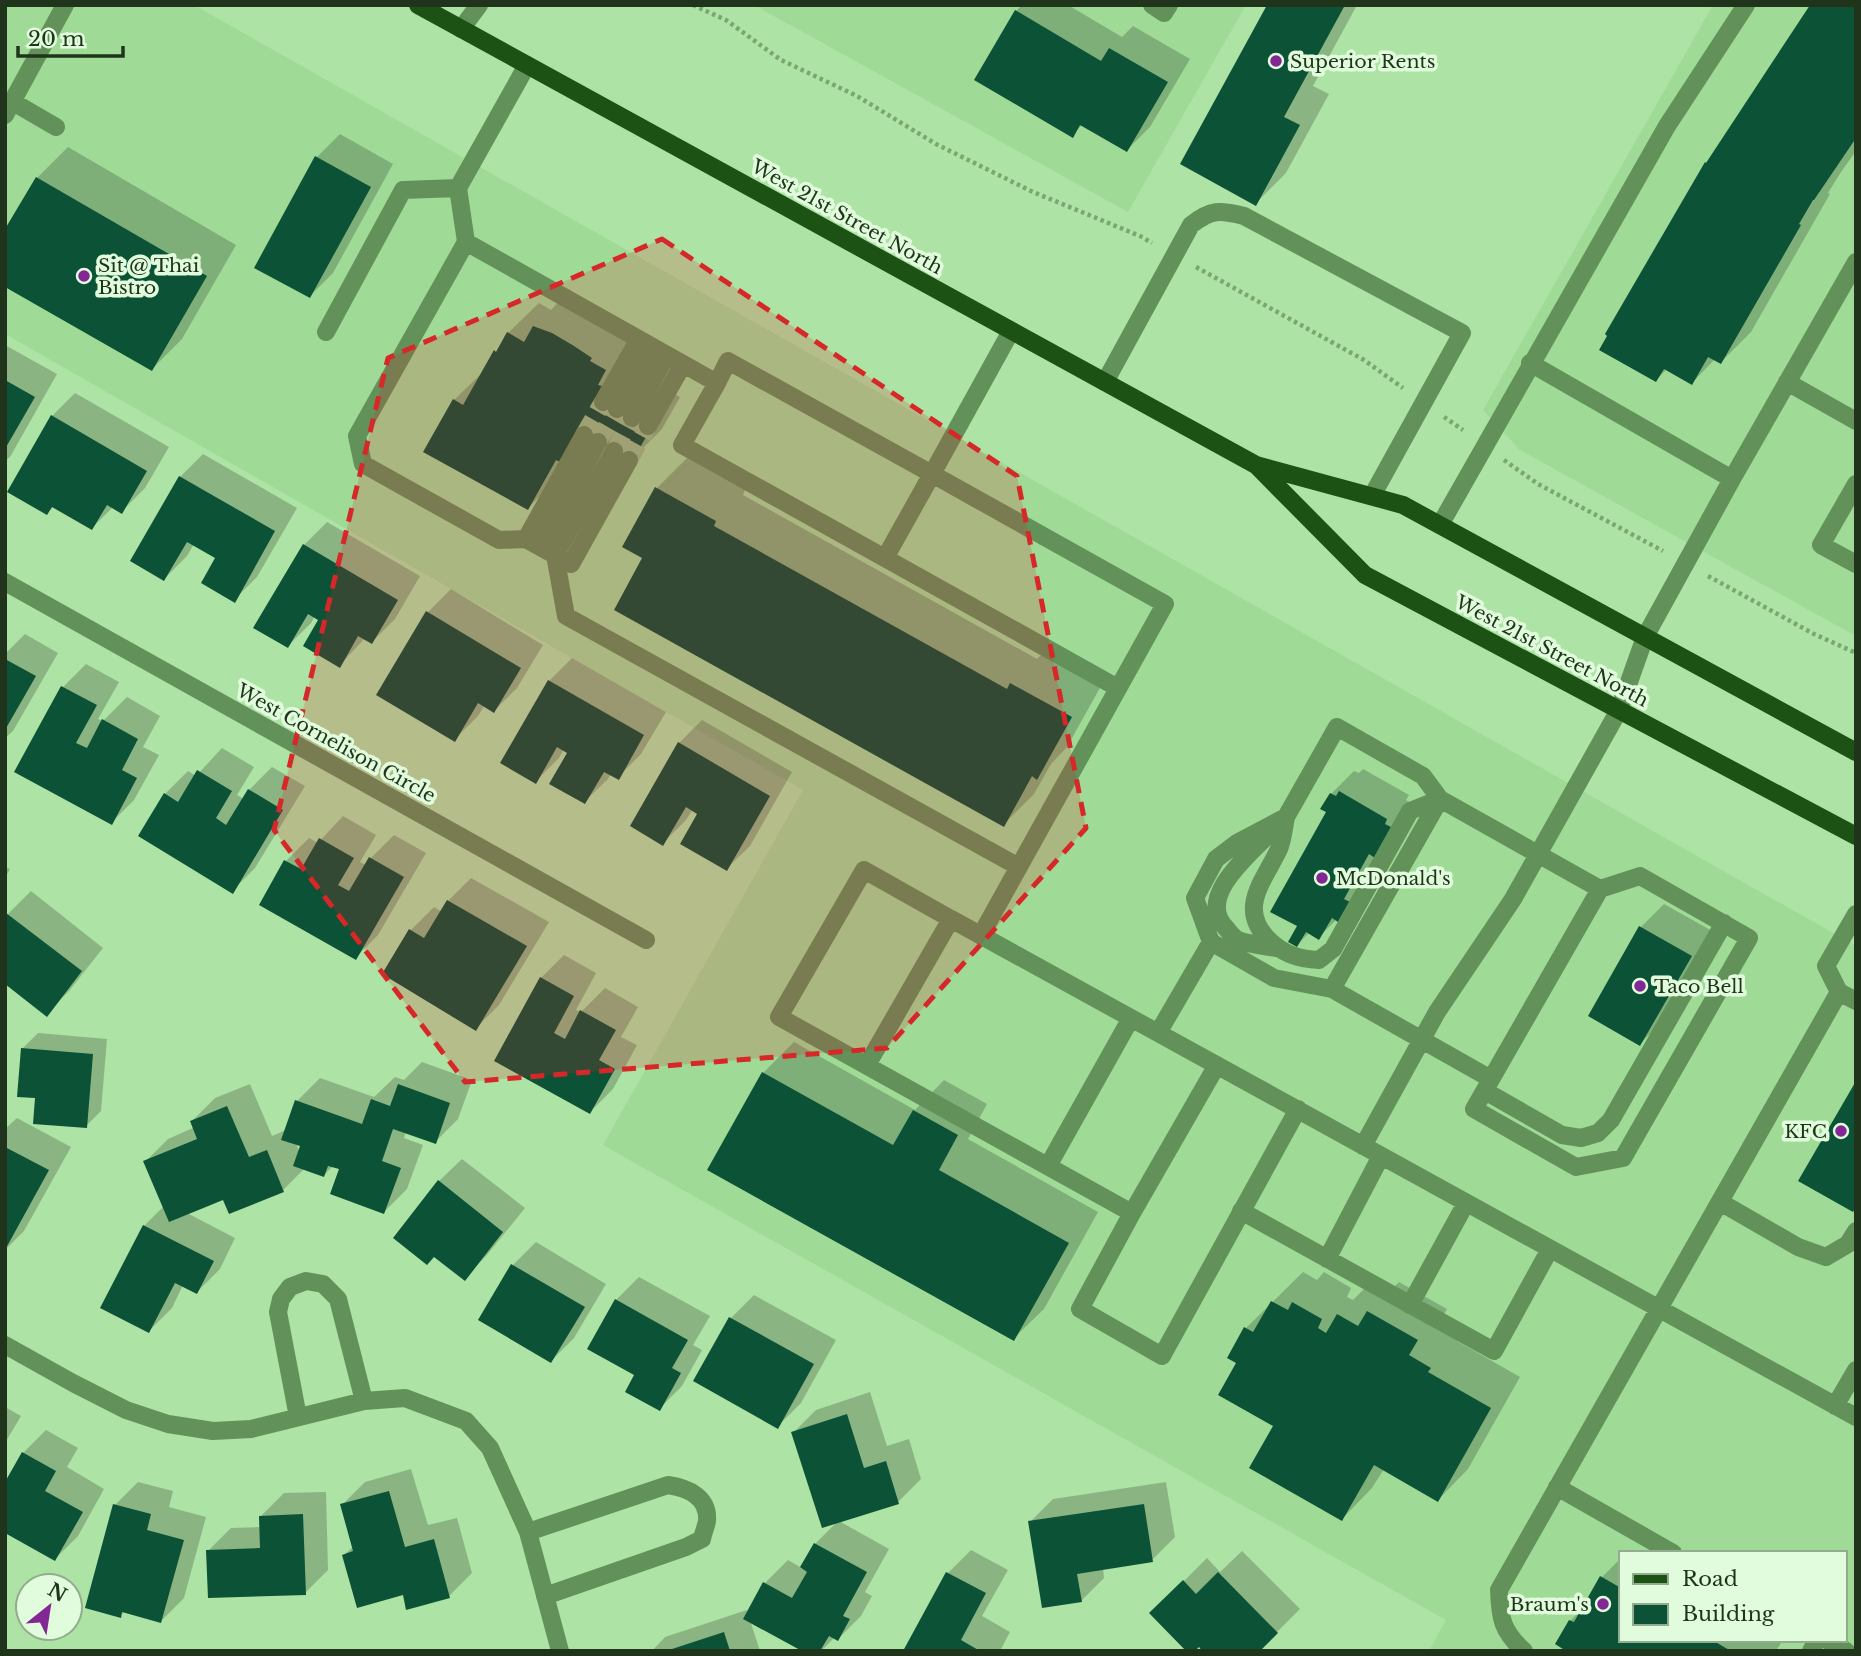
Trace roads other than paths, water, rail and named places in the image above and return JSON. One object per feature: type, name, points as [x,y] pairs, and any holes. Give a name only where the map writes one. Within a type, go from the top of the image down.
[{"type":"main road","name":"West 21st Street North","points":[[418,5],[1256,465],[1404,505],[1856,752]]},
{"type":"main road","name":"West 21st Street North","points":[[1256,465],[1365,575],[1856,836]]},
{"type":"street","points":[[56,127],[9,108],[65,5]]},
{"type":"street","points":[[461,29],[467,5]]},
{"type":"street","points":[[461,29],[479,5]]},
{"type":"street","points":[[1152,5],[1164,13],[1169,5]]},
{"type":"street","points":[[1440,525],[1667,126],[1745,5]]},
{"type":"street","points":[[527,65],[458,188],[466,242],[357,436],[363,464],[499,540],[541,547],[570,564],[606,447],[541,547]]},
{"type":"street","points":[[326,332],[403,190],[458,188]]},
{"type":"street","points":[[1105,382],[1191,225],[1205,214],[1224,211],[1244,216],[1462,332],[1372,496]]},
{"type":"street","points":[[466,242],[717,383]]},
{"type":"street","points":[[1363,1146],[1437,1013],[1513,899],[1619,710],[1646,638],[1732,478],[1856,262]]},
{"type":"street","points":[[885,558],[1011,331]]},
{"type":"street","points":[[660,351],[625,414],[660,351]]},
{"type":"street","points":[[981,935],[1165,604],[729,361],[682,445],[1118,688]]},
{"type":"street","points":[[1530,363],[1732,478]]},
{"type":"street","points":[[1787,382],[1856,421]]},
{"type":"street","points":[[1856,484],[1821,545],[1856,565]]},
{"type":"street","points":[[541,547],[566,615],[1019,867]]},
{"type":"street","name":"West Cornelison Circle","points":[[5,582],[646,940]]},
{"type":"street","points":[[1278,948],[1237,940],[1222,924],[1216,908],[1221,888],[1286,817],[1337,727],[1423,776],[1440,799],[1600,889]]},
{"type":"street","points":[[1286,817],[1280,846],[1258,886],[1253,912],[1260,931],[1278,948],[1299,959],[1320,960],[1333,949],[1410,811],[1440,799]]},
{"type":"street","points":[[1332,989],[1440,799]]},
{"type":"street","points":[[1286,817],[1216,859],[1195,898],[1211,942],[1274,978],[1332,989],[1422,1040],[1562,1135],[1581,1138],[1598,1133],[1611,1119],[1724,923]]},
{"type":"street","points":[[1132,1213],[779,1017],[863,870],[1856,1417]]},
{"type":"street","points":[[1640,876],[1724,923],[1749,938],[1623,1158],[1576,1167],[1474,1109],[1600,889],[1640,876]]},
{"type":"street","points":[[1856,914],[1826,967],[1839,992],[1856,1001]]},
{"type":"street","points":[[867,1065],[951,919]]},
{"type":"street","points":[[1158,1033],[1211,942]]},
{"type":"street","points":[[1524,1651],[1511,1639],[1500,1616],[1499,1590],[1839,992]]},
{"type":"street","points":[[1048,1166],[1131,1018]]},
{"type":"street","points":[[1217,1065],[1080,1309],[1162,1356],[1298,1110]]},
{"type":"street","points":[[1327,1259],[1381,1156]]},
{"type":"street","points":[[1720,1202],[1798,1247],[1826,1257],[1848,1244],[1856,1231]]},
{"type":"street","points":[[1410,1305],[1466,1203]]},
{"type":"street","points":[[1241,1211],[1494,1351],[1550,1249]]},
{"type":"street","points":[[298,1416],[278,1312],[281,1299],[290,1287],[306,1281],[323,1284],[338,1299],[364,1401]]},
{"type":"street","points":[[5,1345],[127,1410],[167,1424],[213,1431],[251,1429],[364,1401],[405,1398],[466,1421],[490,1448],[528,1532],[560,1651]]},
{"type":"street","points":[[1835,1406],[1856,1370]]},
{"type":"street","points":[[528,1532],[668,1485],[684,1487],[697,1495],[706,1510],[707,1522],[702,1539],[686,1548],[545,1596]]},
{"type":"street","points":[[1558,1487],[1670,1551]]},
{"type":"street","points":[[1830,1642],[1846,1651]]},
{"type":"tunnel","points":[[584,435],[603,402]]},
{"type":"tunnel","points":[[598,442],[617,409]]},
{"type":"tunnel","points":[[614,451],[632,418]]},
{"type":"tunnel","points":[[629,460],[648,426]]},
{"type":"place","name":"Superior Rents","points":[[1276,61]]},
{"type":"place","name":"Sit @ Thai Bistro","points":[[84,276]]},
{"type":"place","name":"McDonald's","points":[[1322,878]]},
{"type":"place","name":"Taco Bell","points":[[1640,986]]},
{"type":"place","name":"KFC","points":[[1841,1131]]},
{"type":"place","name":"Braum's","points":[[1603,1604]]}]
